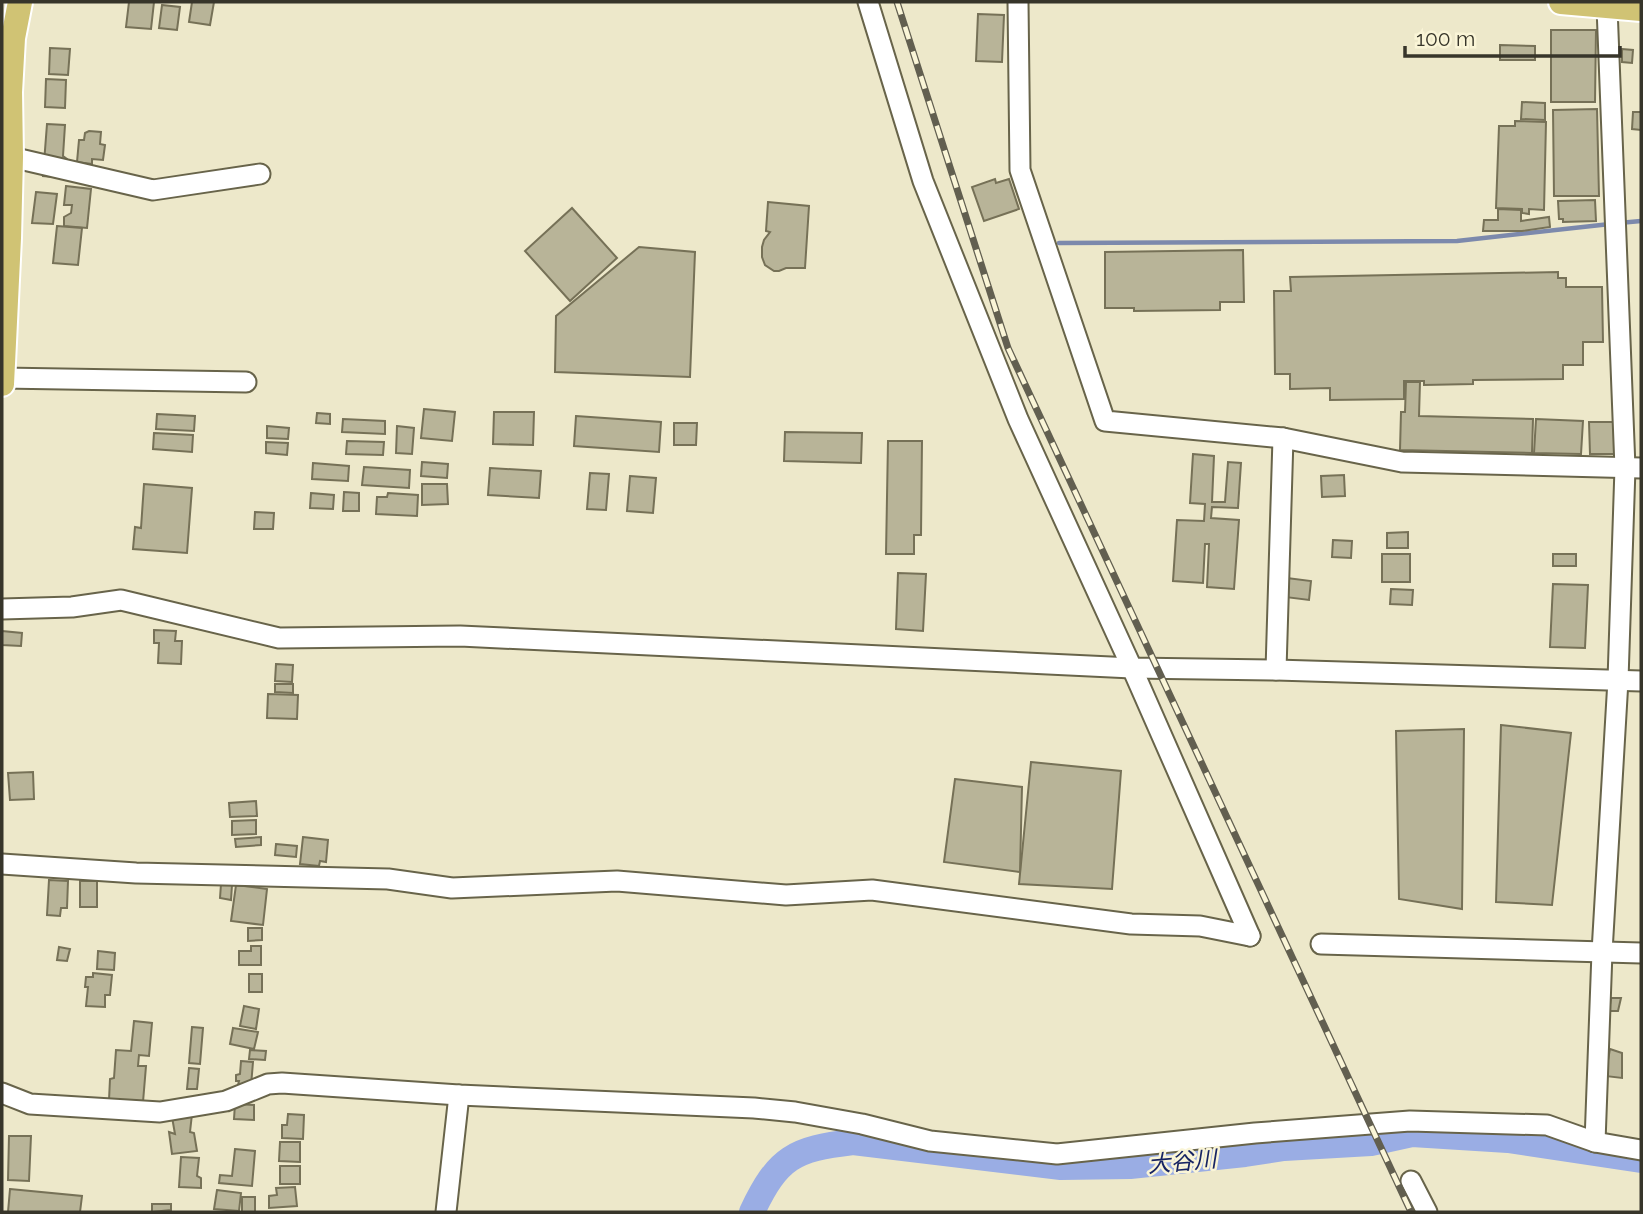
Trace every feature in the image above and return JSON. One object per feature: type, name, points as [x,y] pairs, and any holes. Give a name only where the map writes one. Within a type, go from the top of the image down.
[{"type":"main road","points":[[2,384],[5,237],[11,157],[10,92],[13,38],[20,2]]},
{"type":"main road","points":[[1562,2],[1641,9]]},
{"type":"street","points":[[2,864],[136,873],[388,879],[452,888],[617,881],[786,895],[872,890],[1131,924],[1200,926],[1250,936],[1018,419],[923,181],[868,2]]},
{"type":"street","points":[[1018,2],[1020,170],[1105,421],[1283,438],[1402,462],[1633,468]]},
{"type":"street","points":[[1595,1142],[1602,952],[1633,468],[1608,7]]},
{"type":"street","points":[[11,157],[153,190],[260,174]]},
{"type":"street","points":[[2,378],[246,382]]},
{"type":"street","points":[[1276,670],[1283,438]]},
{"type":"street","points":[[2,609],[72,607],[121,600],[279,638],[460,636],[1132,668],[1641,681]]},
{"type":"street","points":[[1321,944],[1641,953]]},
{"type":"street","points":[[2,1093],[30,1104],[160,1112],[226,1101],[268,1084],[282,1083],[459,1095],[754,1108],[862,1124],[930,1141],[1058,1154],[1255,1133],[1410,1121],[1547,1125],[1595,1142],[1641,1150]]},
{"type":"street","points":[[446,1212],[459,1095]]},
{"type":"street","points":[[1411,1181],[1427,1212]]},
{"type":"building","points":[[129,2],[154,2],[151,29],[126,27]]},
{"type":"building","points":[[192,2],[214,2],[210,25],[189,22]]},
{"type":"building","points":[[162,5],[180,7],[177,30],[159,28]]},
{"type":"building","points":[[978,14],[1004,15],[1002,62],[976,61]]},
{"type":"building","points":[[1551,30],[1596,30],[1595,102],[1551,102]]},
{"type":"building","points":[[1500,45],[1535,46],[1535,60],[1500,60]]},
{"type":"building","points":[[50,48],[70,49],[68,75],[49,74]]},
{"type":"building","points":[[1622,49],[1633,50],[1632,63],[1622,62]]},
{"type":"building","points":[[46,79],[66,80],[65,108],[45,107]]},
{"type":"building","points":[[1522,102],[1545,103],[1545,120],[1521,119]]},
{"type":"building","points":[[1597,109],[1599,196],[1554,196],[1553,110]]},
{"type":"building","points":[[1633,112],[1641,112],[1641,130],[1632,129]]},
{"type":"building","points":[[1515,121],[1546,122],[1544,210],[1529,209],[1529,214],[1522,213],[1522,209],[1496,208],[1499,126],[1515,126]]},
{"type":"building","points":[[47,124],[65,125],[63,156],[67,159],[66,178],[43,176]]},
{"type":"building","points":[[101,132],[100,144],[105,145],[103,160],[92,159],[92,164],[77,162],[79,140],[84,140],[85,133]]},
{"type":"building","points":[[995,179],[996,183],[1009,179],[1019,209],[984,221],[972,187]]},
{"type":"building","points":[[66,186],[91,189],[87,228],[64,226],[64,217],[71,213],[72,205],[64,205]]},
{"type":"building","points":[[36,192],[57,194],[53,224],[32,223]]},
{"type":"building","points":[[1595,200],[1596,221],[1563,222],[1563,219],[1559,219],[1558,201]]},
{"type":"building","points":[[768,202],[809,206],[805,268],[774,271],[765,265],[762,247],[770,232],[766,231]]},
{"type":"building","points":[[572,208],[617,258],[570,301],[525,251]]},
{"type":"building","points":[[1498,209],[1521,210],[1521,221],[1549,217],[1550,227],[1522,231],[1483,231],[1484,220],[1498,220]]},
{"type":"building","points":[[57,226],[82,228],[78,265],[53,263]]},
{"type":"building","points":[[639,247],[695,252],[690,377],[555,372],[556,316]]},
{"type":"building","points":[[1243,250],[1244,302],[1220,302],[1220,310],[1134,311],[1134,308],[1105,308],[1105,252]]},
{"type":"building","points":[[1558,272],[1558,278],[1566,278],[1566,287],[1602,287],[1603,342],[1583,342],[1583,365],[1563,365],[1563,379],[1473,380],[1473,384],[1424,385],[1424,381],[1404,381],[1404,399],[1330,400],[1330,388],[1290,389],[1290,374],[1275,374],[1274,291],[1291,291],[1290,277]]},
{"type":"building","points":[[1406,382],[1420,382],[1419,416],[1533,419],[1532,453],[1400,450],[1401,412],[1405,412]]},
{"type":"building","points":[[424,409],[455,412],[452,441],[421,438]]},
{"type":"building","points":[[494,412],[534,412],[533,445],[493,444]]},
{"type":"building","points":[[317,413],[330,414],[330,424],[316,423]]},
{"type":"building","points":[[157,414],[195,416],[194,431],[156,429]]},
{"type":"building","points":[[576,416],[661,422],[659,452],[574,446]]},
{"type":"building","points":[[343,419],[385,421],[385,434],[342,432]]},
{"type":"building","points":[[1536,419],[1583,421],[1581,454],[1534,453]]},
{"type":"building","points":[[1589,422],[1614,422],[1615,454],[1590,454]]},
{"type":"building","points":[[674,423],[697,423],[696,445],[674,445]]},
{"type":"building","points":[[267,426],[289,428],[288,439],[267,438]]},
{"type":"building","points":[[397,426],[414,428],[412,454],[396,453]]},
{"type":"building","points":[[785,432],[862,433],[861,463],[784,461]]},
{"type":"building","points":[[154,433],[193,435],[192,452],[153,449]]},
{"type":"building","points":[[347,441],[384,442],[383,455],[346,454]]},
{"type":"building","points":[[888,441],[922,441],[921,535],[914,535],[914,554],[886,554]]},
{"type":"building","points":[[266,442],[288,443],[287,455],[266,453]]},
{"type":"building","points":[[1193,454],[1214,456],[1212,502],[1225,502],[1228,462],[1241,463],[1238,508],[1212,507],[1211,518],[1239,520],[1234,589],[1207,587],[1209,544],[1205,544],[1203,583],[1173,581],[1177,520],[1204,521],[1205,504],[1190,503]]},
{"type":"building","points":[[422,462],[448,464],[447,478],[421,476]]},
{"type":"building","points":[[313,463],[349,466],[348,481],[312,479]]},
{"type":"building","points":[[364,467],[410,470],[409,488],[362,485]]},
{"type":"building","points":[[490,468],[541,471],[539,498],[488,495]]},
{"type":"building","points":[[590,473],[609,474],[606,510],[587,509]]},
{"type":"building","points":[[1344,475],[1345,496],[1322,497],[1321,476]]},
{"type":"building","points":[[630,476],[656,478],[653,513],[627,511]]},
{"type":"building","points":[[144,484],[192,488],[187,553],[133,549],[135,527],[141,528]]},
{"type":"building","points":[[422,484],[447,484],[448,504],[422,505]]},
{"type":"building","points":[[344,492],[359,493],[359,511],[343,511]]},
{"type":"building","points":[[311,493],[334,495],[333,509],[310,508]]},
{"type":"building","points":[[388,493],[418,495],[417,516],[376,514],[377,497],[387,497]]},
{"type":"building","points":[[255,512],[274,513],[273,529],[254,529]]},
{"type":"building","points":[[1408,532],[1408,548],[1387,548],[1387,533]]},
{"type":"building","points":[[1333,540],[1352,541],[1351,558],[1332,557]]},
{"type":"building","points":[[1382,554],[1410,554],[1410,582],[1382,582]]},
{"type":"building","points":[[1553,554],[1576,554],[1576,566],[1553,566]]},
{"type":"building","points":[[898,573],[926,574],[923,631],[896,629]]},
{"type":"building","points":[[1287,578],[1311,581],[1309,600],[1285,597]]},
{"type":"building","points":[[1553,584],[1588,585],[1585,648],[1550,647]]},
{"type":"building","points":[[1391,589],[1413,590],[1412,605],[1390,604]]},
{"type":"building","points":[[154,630],[176,631],[175,641],[182,641],[181,664],[158,663],[159,643],[154,643]]},
{"type":"building","points":[[2,631],[22,633],[21,646],[2,645]]},
{"type":"building","points":[[276,664],[293,665],[292,682],[275,681]]},
{"type":"building","points":[[275,684],[293,684],[293,693],[275,692]]},
{"type":"building","points":[[268,694],[298,695],[297,719],[267,718]]},
{"type":"building","points":[[1501,725],[1571,733],[1552,905],[1496,902]]},
{"type":"building","points":[[1464,729],[1462,909],[1399,899],[1396,731]]},
{"type":"building","points":[[1031,762],[1121,771],[1112,889],[1019,884]]},
{"type":"building","points":[[33,772],[34,799],[10,800],[8,773]]},
{"type":"building","points":[[955,779],[1022,787],[1020,872],[944,862]]},
{"type":"building","points":[[256,801],[257,816],[230,817],[229,803]]},
{"type":"building","points":[[256,820],[256,834],[232,835],[232,821]]},
{"type":"building","points":[[261,837],[261,845],[236,847],[235,839]]},
{"type":"building","points":[[303,837],[328,840],[326,862],[320,861],[319,866],[300,864]]},
{"type":"building","points":[[276,844],[297,846],[296,857],[275,855]]},
{"type":"building","points":[[49,880],[68,881],[67,908],[61,908],[60,916],[47,915]]},
{"type":"building","points":[[80,881],[97,881],[97,907],[80,907]]},
{"type":"building","points":[[221,884],[232,885],[231,900],[220,898]]},
{"type":"building","points":[[236,885],[267,889],[263,925],[231,921]]},
{"type":"building","points":[[248,928],[262,928],[262,940],[248,941]]},
{"type":"building","points":[[251,946],[261,946],[261,965],[239,965],[239,951],[251,951]]},
{"type":"building","points":[[59,947],[70,949],[67,961],[57,960]]},
{"type":"building","points":[[98,951],[115,953],[114,970],[97,969]]},
{"type":"building","points":[[93,973],[112,975],[110,995],[105,995],[105,1007],[86,1006],[86,977],[93,977]]},
{"type":"building","points":[[249,974],[262,974],[262,992],[249,992]]},
{"type":"building","points":[[1611,998],[1621,998],[1618,1011],[1609,1011]]},
{"type":"building","points":[[244,1006],[259,1009],[256,1029],[240,1026]]},
{"type":"building","points":[[134,1021],[152,1023],[149,1056],[139,1055],[138,1066],[146,1066],[143,1102],[109,1100],[116,1050],[131,1051]]},
{"type":"building","points":[[192,1027],[203,1028],[200,1064],[189,1063]]},
{"type":"building","points":[[233,1028],[258,1032],[254,1049],[230,1044]]},
{"type":"building","points":[[1610,1049],[1622,1053],[1622,1078],[1605,1076]]},
{"type":"building","points":[[250,1050],[266,1051],[265,1060],[249,1059]]},
{"type":"building","points":[[241,1061],[253,1062],[251,1086],[238,1085],[239,1081],[236,1081],[236,1075],[240,1074]]},
{"type":"building","points":[[189,1068],[199,1069],[197,1089],[187,1089]]},
{"type":"building","points":[[235,1104],[254,1105],[254,1120],[234,1119]]},
{"type":"building","points":[[192,1114],[190,1132],[194,1133],[197,1151],[172,1154],[169,1132],[175,1134],[172,1117]]},
{"type":"building","points":[[288,1114],[304,1115],[303,1139],[282,1138],[282,1125],[287,1125]]},
{"type":"building","points":[[9,1136],[31,1136],[29,1181],[8,1180]]},
{"type":"building","points":[[280,1142],[300,1142],[300,1162],[279,1161]]},
{"type":"building","points":[[235,1149],[255,1151],[252,1186],[219,1183],[220,1175],[232,1176]]},
{"type":"building","points":[[181,1157],[199,1158],[197,1176],[201,1178],[201,1188],[179,1187]]},
{"type":"building","points":[[280,1166],[300,1166],[300,1184],[280,1184]]},
{"type":"building","points":[[295,1187],[297,1206],[269,1208],[269,1196],[277,1195],[276,1188]]},
{"type":"building","points":[[10,1189],[82,1196],[80,1212],[8,1212]]},
{"type":"building","points":[[217,1190],[241,1193],[239,1211],[214,1209]]},
{"type":"building","points":[[242,1197],[255,1197],[255,1212],[242,1212]]},
{"type":"building","points":[[152,1204],[171,1204],[171,1210],[152,1212]]},
{"type":"waterway","points":[[1619,223],[1641,221]]},
{"type":"waterway","points":[[1059,243],[1457,241],[1610,224]]},
{"type":"waterway","name":"大谷川","points":[[752,1212],[770,1179],[790,1159],[816,1148],[853,1142],[1061,1167],[1130,1166],[1284,1148],[1371,1143],[1412,1134],[1508,1140],[1641,1160]]},
{"type":"railway","points":[[897,2],[1008,348],[1411,1212]]}]
